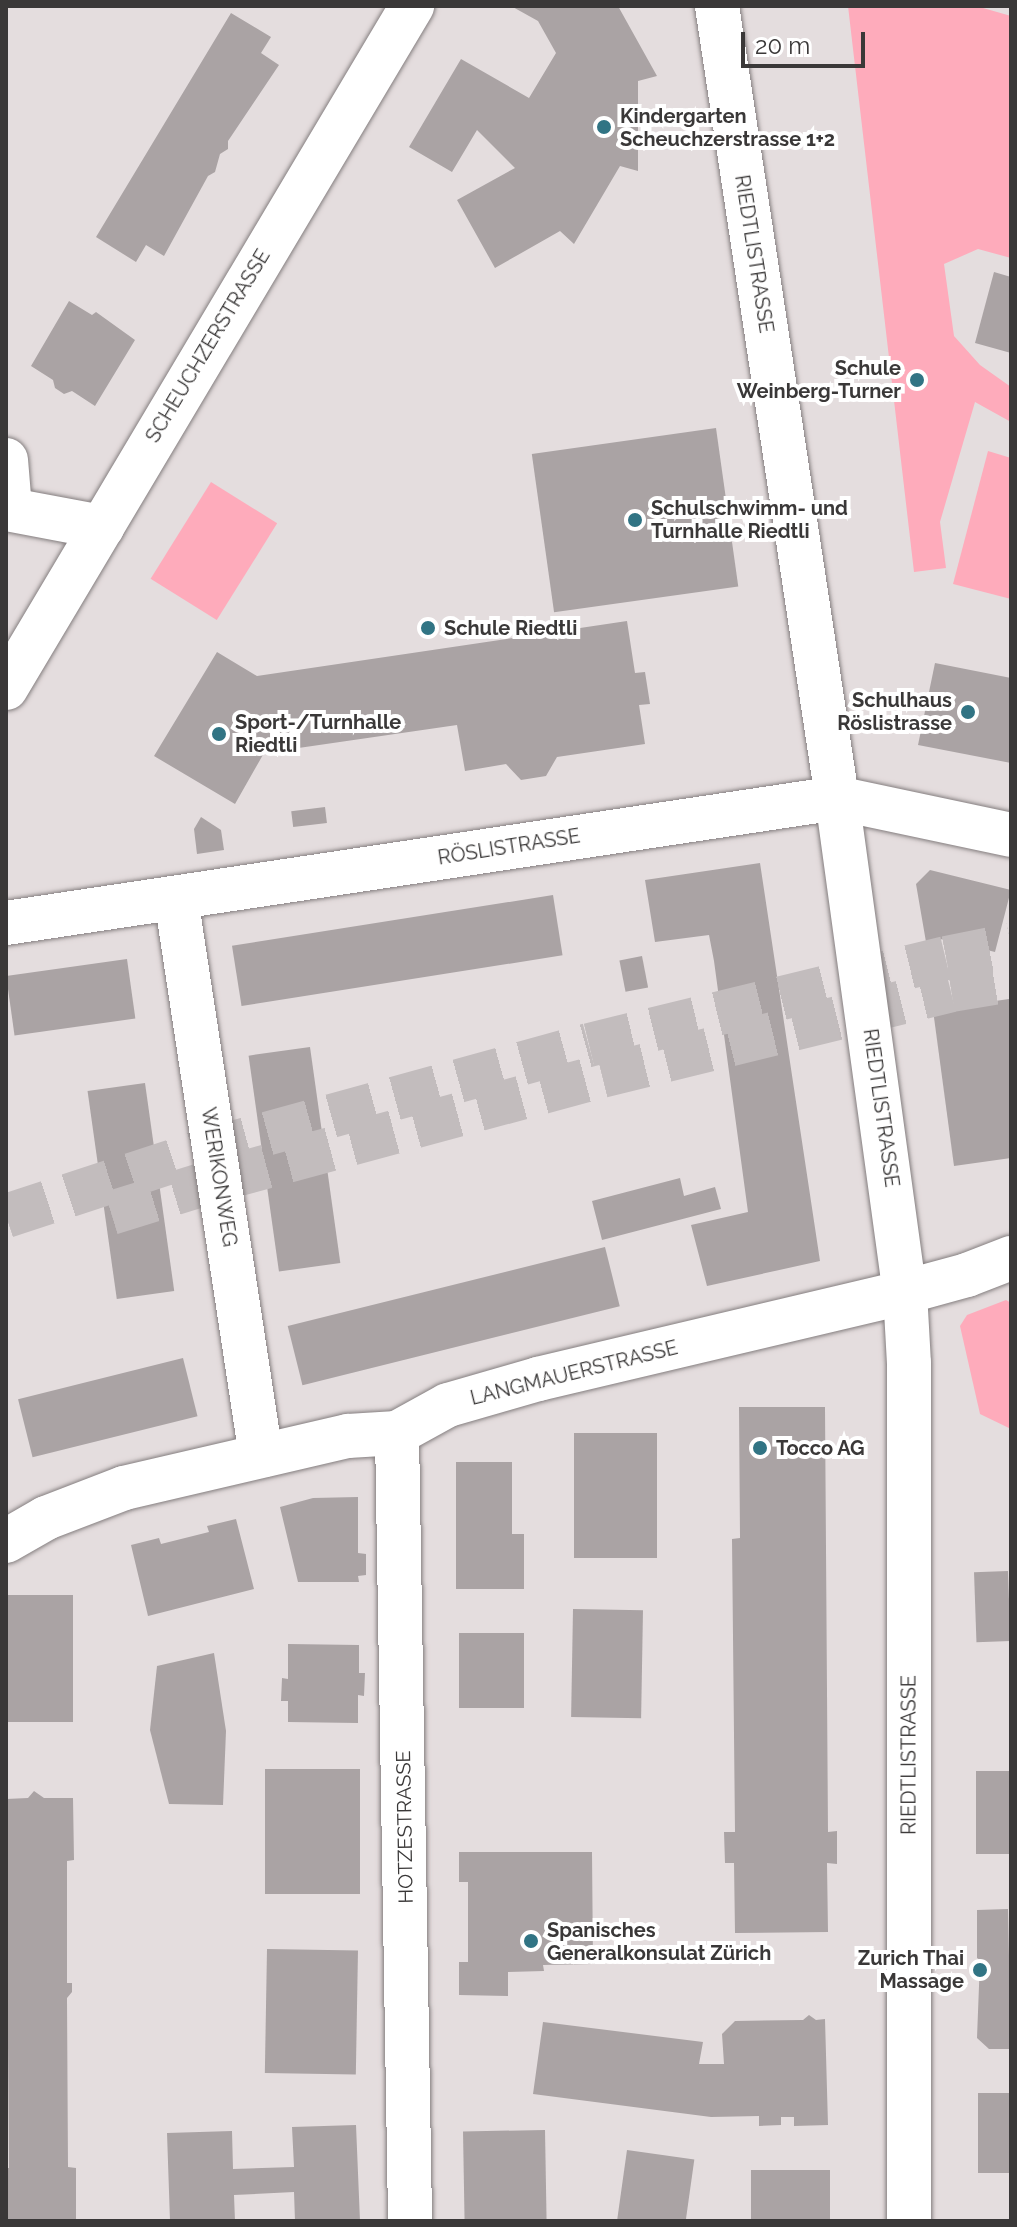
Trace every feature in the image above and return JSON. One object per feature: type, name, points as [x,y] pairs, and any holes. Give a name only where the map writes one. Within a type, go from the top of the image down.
[{"type":"street","name":"SCHEUCHZERSTRASSE","points":[[6,688],[412,6]]},
{"type":"street","name":"RIEDTLISTRASSE","points":[[717,6],[837,798],[905,1292],[909,1363],[909,2221]]},
{"type":"street","points":[[6,460],[8,509],[102,527]]},
{"type":"street","name":"RÖSLISTRASSE","points":[[6,923],[837,798],[1011,835]]},
{"type":"street","name":"WERIKONWEG","points":[[176,898],[261,1456]]},
{"type":"street","name":"LANGMAUERSTRASSE","points":[[6,1541],[46,1518],[124,1488],[348,1436],[397,1433],[448,1405],[538,1379],[1007,1269]]},
{"type":"street","name":"HOTZESTRASSE","points":[[397,1433],[410,2221]]},
{"type":"shaded area","points":[[848,6],[976,6],[1011,16],[1011,258],[978,249],[944,264],[954,336],[980,365],[1011,387],[1011,422],[975,402],[940,522],[946,568],[914,572]]},
{"type":"shaded area","points":[[988,451],[1011,458],[1011,599],[953,584]]},
{"type":"shaded area","points":[[211,482],[277,523],[217,620],[151,579]]},
{"type":"shaded area","points":[[1006,1300],[1011,1303],[1011,1429],[980,1414],[960,1326],[967,1315]]},
{"type":"building","points":[[511,6],[618,6],[657,76],[638,81],[638,171],[620,166],[574,244],[560,231],[495,268],[457,200],[515,168],[477,130],[452,172],[409,147],[461,59],[529,98],[556,53],[538,21]]},
{"type":"building","points":[[231,13],[271,37],[261,53],[279,65],[228,141],[228,149],[220,154],[215,172],[208,176],[164,256],[146,245],[136,262],[96,237]]},
{"type":"building","points":[[994,272],[1011,277],[1011,353],[975,343]]},
{"type":"building","points":[[69,301],[92,315],[96,312],[135,340],[95,406],[72,391],[64,394],[55,388],[53,380],[31,366]]},
{"type":"building","name":"Schulschwimm- und Turnhalle Riedtli","points":[[716,428],[738,586],[554,612],[532,454]]},
{"type":"building","points":[[627,621],[635,673],[645,672],[650,704],[639,705],[645,744],[557,757],[546,776],[521,780],[506,764],[465,771],[457,725],[264,753],[235,804],[154,756],[217,652],[257,676]]},
{"type":"building","name":"Schulhaus Röslistrasse","points":[[935,663],[1011,678],[1011,763],[918,745]]},
{"type":"building","points":[[325,807],[327,823],[293,827],[291,811]]},
{"type":"building","points":[[201,817],[221,830],[224,850],[197,854],[194,829]]},
{"type":"building","points":[[760,863],[820,1261],[707,1286],[691,1225],[748,1212],[714,961],[709,935],[655,942],[645,880]]},
{"type":"building","points":[[930,870],[1011,890],[995,952],[943,939],[926,942],[916,884]]},
{"type":"building","points":[[553,895],[563,955],[242,1006],[232,946]]},
{"type":"building","points":[[642,956],[648,987],[626,992],[619,960]]},
{"type":"building","points":[[127,959],[135,1018],[15,1035],[6,976]]},
{"type":"building","points":[[1009,999],[1011,1158],[954,1166],[933,1010]]},
{"type":"building","points":[[310,1047],[340,1263],[279,1272],[249,1056]]},
{"type":"building","points":[[145,1083],[174,1291],[117,1299],[88,1091]]},
{"type":"building","points":[[680,1178],[684,1196],[715,1187],[721,1209],[602,1240],[592,1201]]},
{"type":"building","points":[[605,1247],[620,1306],[302,1385],[288,1326]]},
{"type":"building","points":[[183,1358],[198,1416],[33,1457],[18,1399]]},
{"type":"building","points":[[739,1407],[825,1407],[828,1832],[837,1831],[837,1864],[827,1863],[828,1932],[735,1933],[734,1863],[725,1863],[724,1832],[735,1832],[732,1539],[740,1538]]},
{"type":"building","points":[[574,1433],[657,1433],[657,1558],[574,1558]]},
{"type":"building","points":[[456,1462],[512,1462],[512,1534],[524,1534],[524,1589],[456,1589]]},
{"type":"building","points":[[358,1497],[358,1553],[366,1554],[366,1575],[358,1576],[359,1582],[298,1582],[280,1507],[313,1498]]},
{"type":"building","points":[[236,1519],[254,1589],[148,1616],[131,1545],[159,1538],[161,1544],[209,1532],[207,1526]]},
{"type":"building","points":[[1008,1571],[1010,1641],[976,1642],[974,1572]]},
{"type":"building","points":[[6,1595],[73,1595],[73,1722],[6,1722]]},
{"type":"building","points":[[573,1609],[643,1610],[641,1718],[571,1717]]},
{"type":"building","points":[[459,1633],[524,1633],[524,1708],[459,1708]]},
{"type":"building","points":[[288,1644],[359,1645],[359,1673],[365,1673],[364,1696],[358,1695],[358,1723],[288,1722],[288,1701],[281,1701],[282,1678],[288,1679]]},
{"type":"building","points":[[214,1653],[226,1731],[223,1805],[169,1804],[150,1730],[157,1666]]},
{"type":"building","points":[[265,1769],[360,1769],[360,1894],[265,1894]]},
{"type":"building","points":[[976,1771],[1011,1771],[1011,1854],[976,1854]]},
{"type":"building","points":[[34,1791],[44,1798],[73,1798],[74,1860],[67,1861],[67,1983],[72,1983],[72,1992],[67,1998],[68,2167],[76,2168],[76,2221],[6,2221],[6,2168],[9,2168],[6,1799],[28,1798]]},
{"type":"building","name":"Spanisches Generalkonsulat Zürich","points":[[459,1852],[592,1852],[593,1964],[543,1965],[544,1971],[508,1972],[508,1996],[459,1995],[459,1962],[468,1962],[468,1882],[459,1882]]},
{"type":"building","points":[[1008,1909],[1011,2049],[989,2049],[977,2038],[980,1960],[977,1958],[977,1910]]},
{"type":"building","points":[[267,1949],[358,1951],[356,2075],[265,2073]]},
{"type":"building","points":[[809,2015],[816,2020],[825,2019],[828,2125],[794,2126],[794,2117],[781,2117],[781,2125],[759,2126],[759,2116],[711,2117],[533,2094],[543,2022],[703,2042],[699,2064],[724,2064],[722,2034],[735,2021],[803,2020]]},
{"type":"building","points":[[978,2093],[1011,2093],[1011,2173],[978,2173]]},
{"type":"building","points":[[356,2125],[360,2221],[295,2221],[294,2192],[234,2195],[235,2221],[170,2221],[167,2133],[232,2131],[233,2169],[294,2167],[292,2127]]},
{"type":"building","points":[[545,2130],[547,2221],[465,2221],[463,2131]]},
{"type":"building","points":[[627,2150],[694,2159],[686,2221],[617,2221]]},
{"type":"building","points":[[751,2170],[830,2170],[830,2221],[751,2221]]},
{"type":"tunnel","points":[[6,1216],[204,1151],[589,1045],[1011,945]]},
{"type":"tunnel","points":[[111,1213],[224,1178],[602,1076],[951,990],[1011,980]]},
{"type":"place","name":"Kindergarten Scheuchzerstrasse 1+2","points":[[604,127]]},
{"type":"place","name":"Schule Weinberg-Turner","points":[[917,380]]},
{"type":"place","name":"Schulschwimm- und Turnhalle Riedtli","points":[[635,520]]},
{"type":"place","name":"Schule Riedtli","points":[[428,628]]},
{"type":"place","name":"Schulhaus Röslistrasse","points":[[968,712]]},
{"type":"place","name":"Sport-/Turnhalle Riedtli","points":[[219,734]]},
{"type":"place","name":"Tocco AG","points":[[760,1448]]},
{"type":"place","name":"Spanisches Generalkonsulat Zürich","points":[[531,1941]]},
{"type":"place","name":"Zurich Thai Massage","points":[[980,1970]]}]
